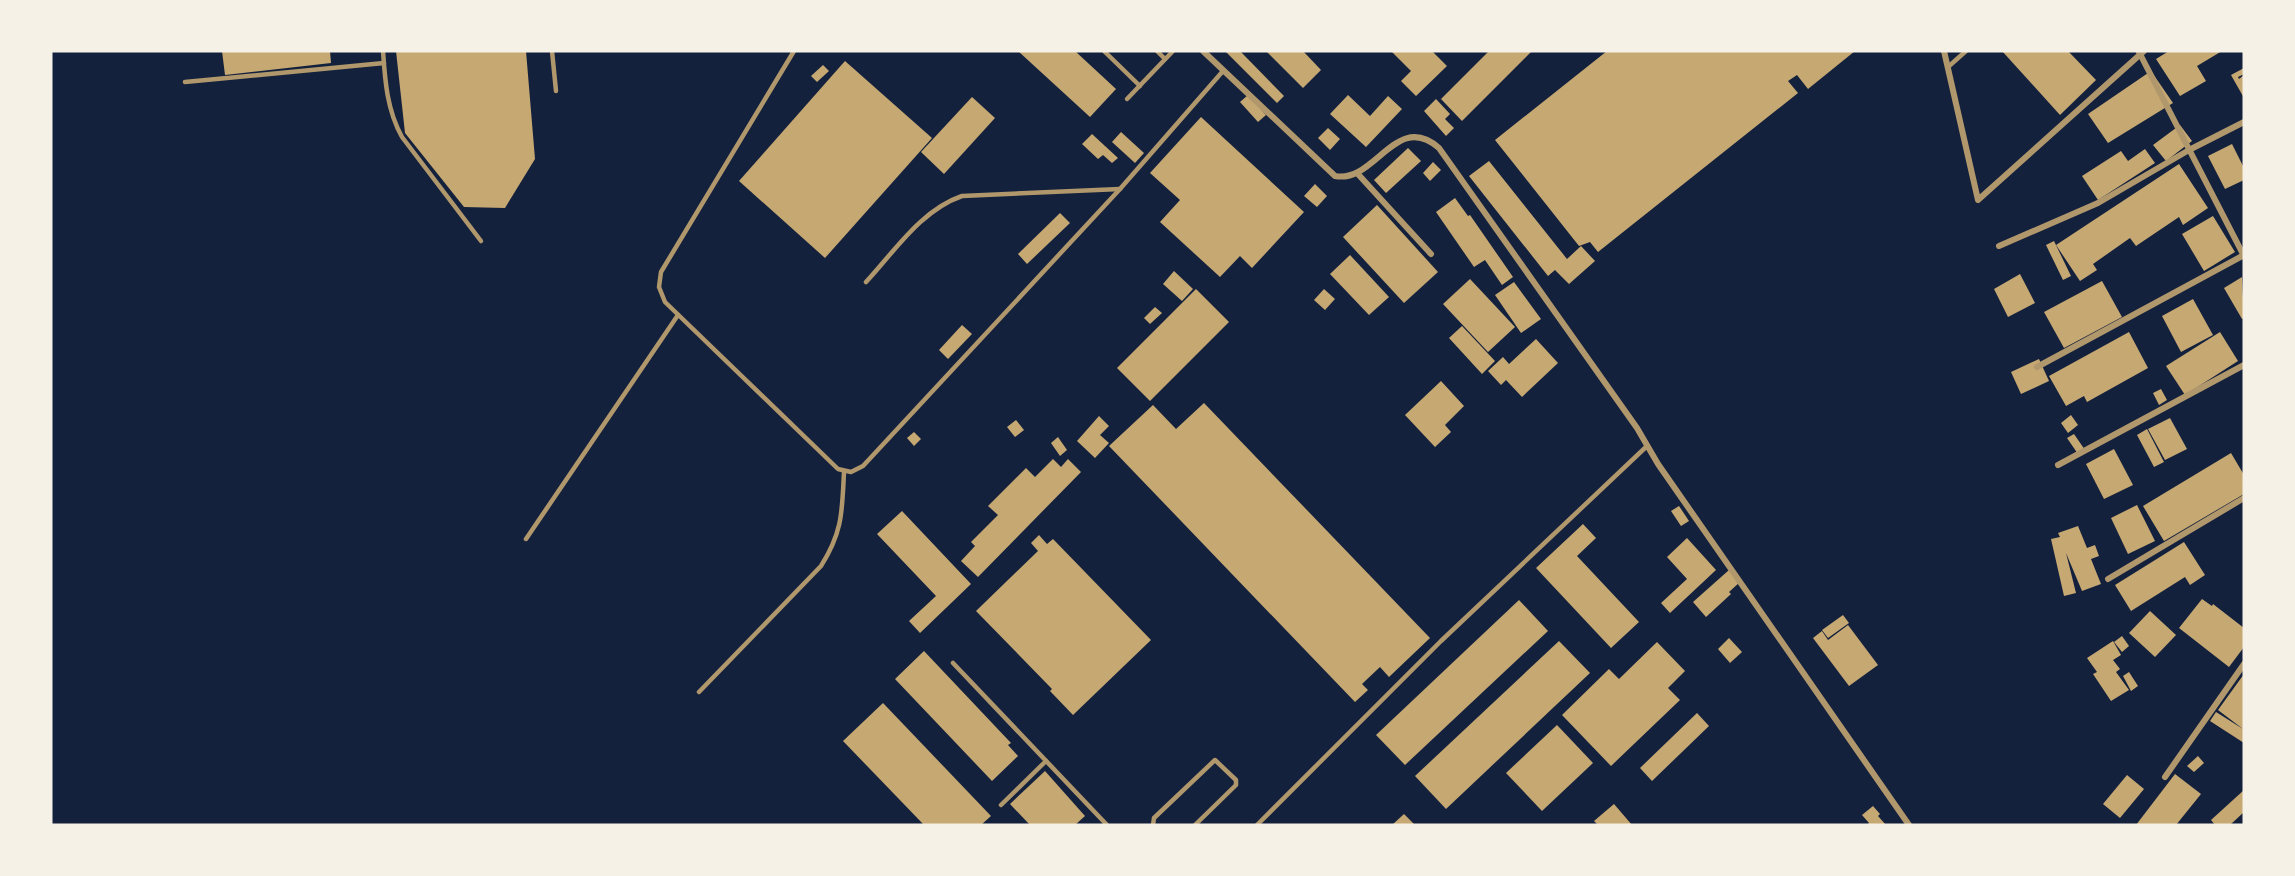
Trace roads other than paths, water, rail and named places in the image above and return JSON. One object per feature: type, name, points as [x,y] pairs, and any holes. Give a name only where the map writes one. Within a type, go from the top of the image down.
[{"type":"street","points":[[1203,51],[1329,172],[1343,177],[1357,173],[1400,141],[1411,137],[1432,142],[1439,148],[1637,428],[1647,446],[1909,825]]},
{"type":"street","points":[[1944,51],[1978,200],[2141,52],[2244,256],[2037,367]]},
{"type":"street","points":[[2000,246],[2098,203],[2189,150],[2244,122]]},
{"type":"street","points":[[1357,173],[1431,254]]},
{"type":"street","points":[[2058,465],[2244,365]]},
{"type":"street","points":[[2108,579],[2244,498]]},
{"type":"street","points":[[2165,777],[2244,664]]},
{"type":"lane","points":[[383,51],[390,111],[402,137],[481,241]]},
{"type":"lane","points":[[552,51],[556,91]]},
{"type":"lane","points":[[794,51],[661,272],[659,279],[661,295],[678,315],[838,469],[844,472],[851,472],[863,466],[1120,189],[1223,71]]},
{"type":"lane","points":[[1104,51],[1140,86]]},
{"type":"lane","points":[[1157,51],[1165,59]]},
{"type":"lane","points":[[1127,99],[1173,51]]},
{"type":"lane","points":[[1948,67],[1966,51]]},
{"type":"lane","points":[[185,82],[384,63]]},
{"type":"lane","points":[[866,282],[930,213],[951,200],[962,196],[1120,189]]},
{"type":"lane","points":[[526,539],[678,315]]},
{"type":"lane","points":[[1257,825],[1441,641],[1647,446]]},
{"type":"lane","points":[[699,693],[821,566],[841,525],[844,472]]},
{"type":"lane","points":[[953,663],[1107,825]]},
{"type":"lane","points":[[1153,825],[1154,818],[1215,760],[1236,780],[1236,785],[1195,825]]},
{"type":"lane","points":[[1001,805],[1046,761]]}]
